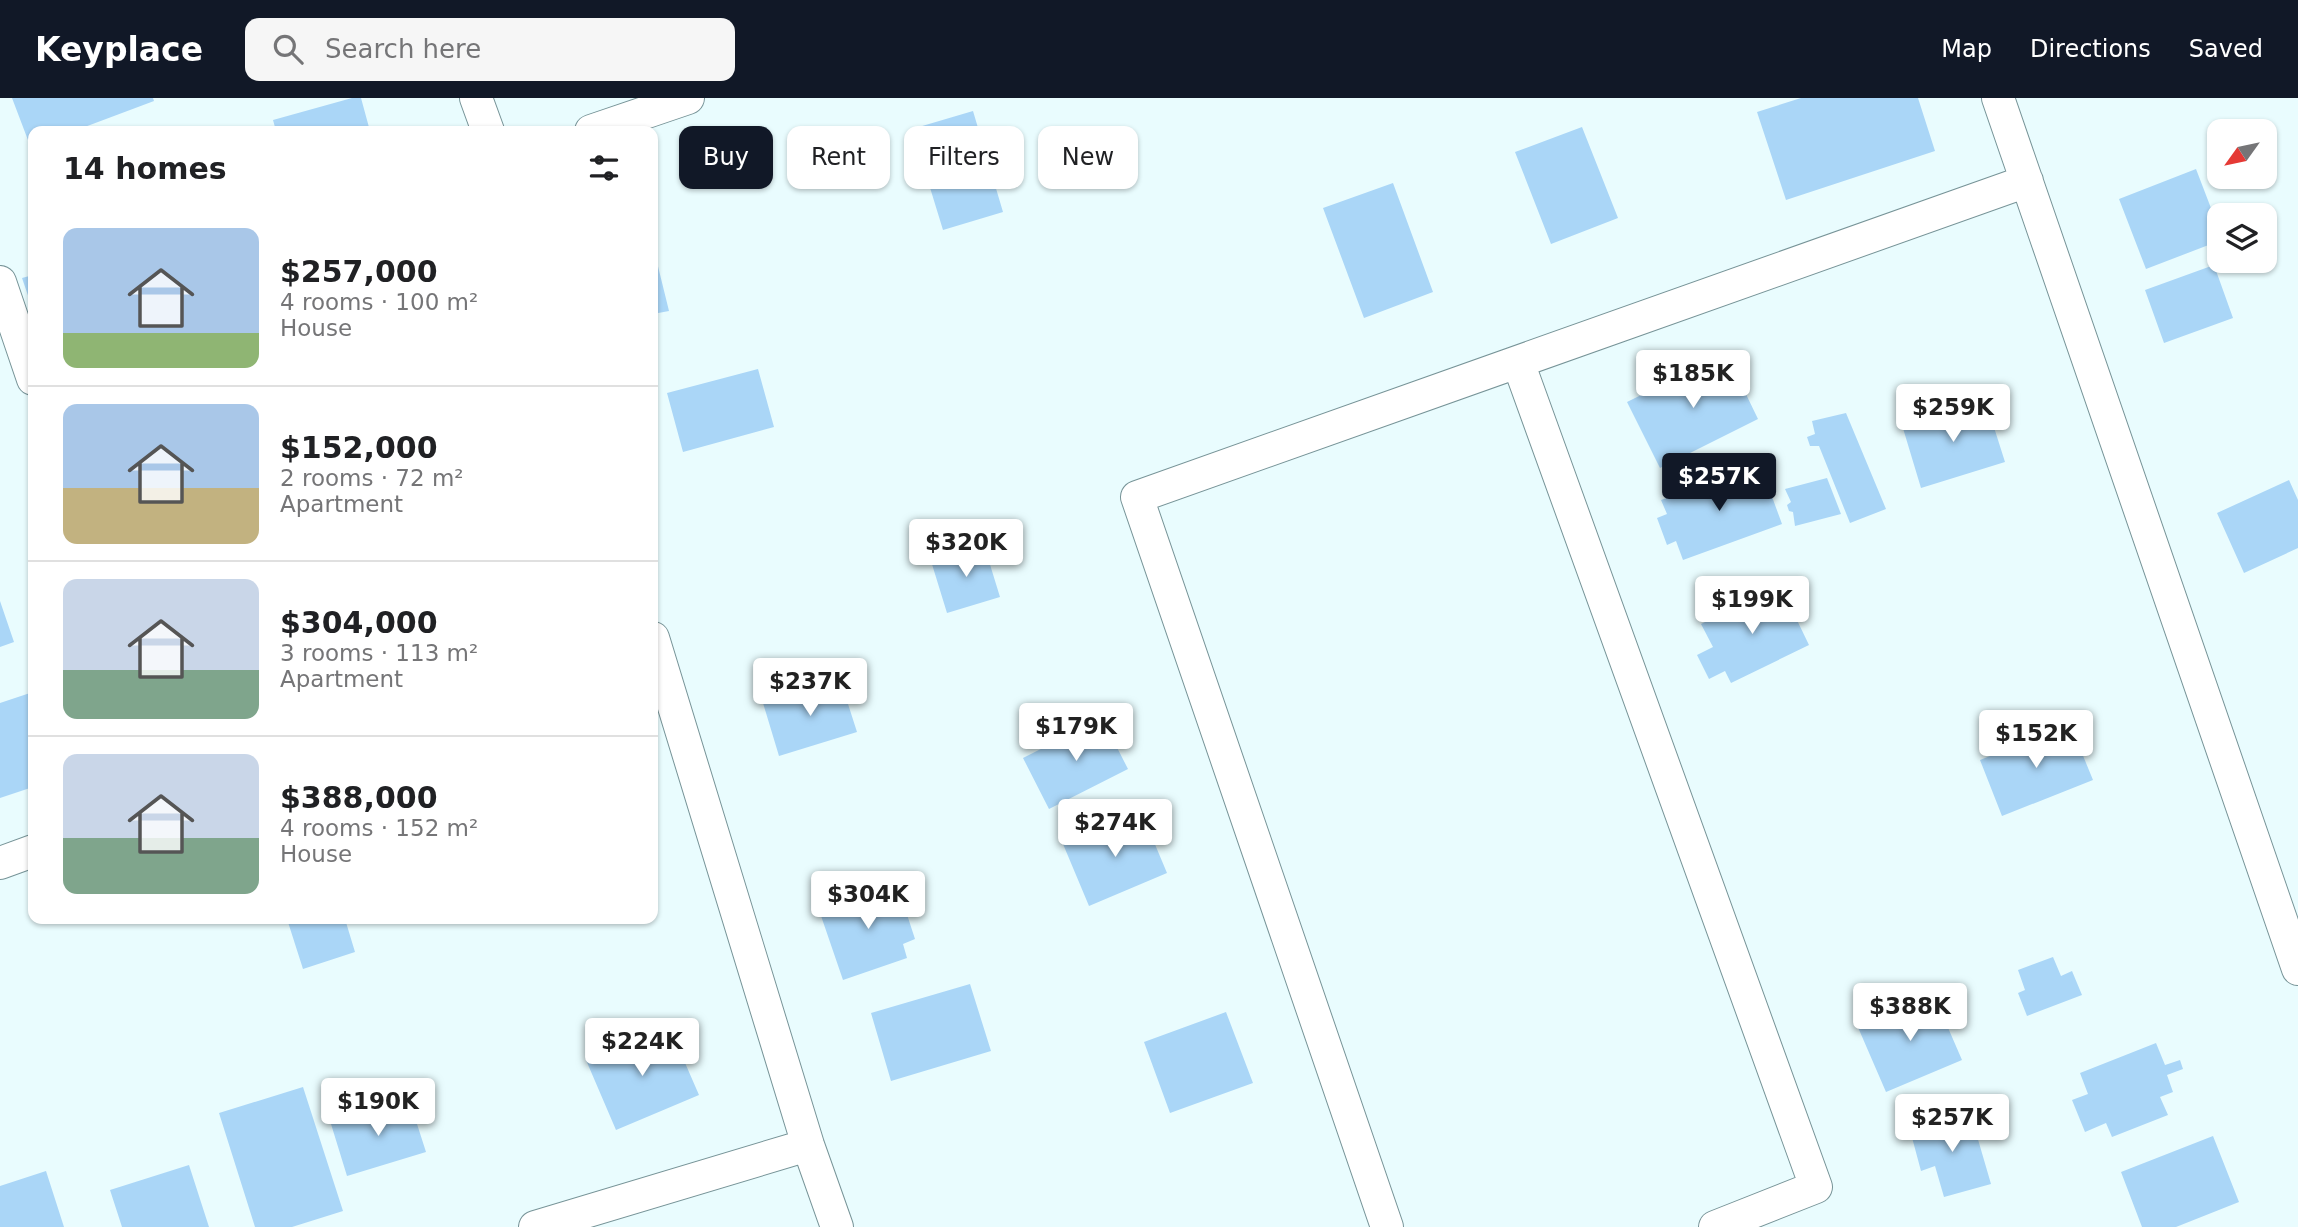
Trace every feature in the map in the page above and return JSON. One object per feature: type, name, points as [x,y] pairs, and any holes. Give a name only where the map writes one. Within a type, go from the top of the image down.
[{"type":"street","points":[[476,98],[486,126]]},
{"type":"street","points":[[606,126],[688,98]]},
{"type":"street","points":[[1998,98],[2298,969]]},
{"type":"street","points":[[1387,1227],[1137,497],[2027,181]]},
{"type":"street","points":[[0,282],[7,327],[28,369]]},
{"type":"street","points":[[1518,362],[1816,1187],[1715,1227]]},
{"type":"street","points":[[658,659],[808,1145],[837,1227]]},
{"type":"street","points":[[0,863],[28,854]]},
{"type":"street","points":[[535,1227],[808,1145]]},
{"type":"building","points":[[12,98],[153,98],[154,101],[87,126],[28,126],[28,140]]},
{"type":"building","points":[[352,98],[361,98],[369,126],[275,126],[273,120]]},
{"type":"building","points":[[1801,98],[1918,98],[1935,151],[1786,200],[1757,112]]},
{"type":"building","points":[[973,111],[977,126],[922,126]]},
{"type":"building","points":[[1582,127],[1618,218],[1551,244],[1515,152]]},
{"type":"building","points":[[2196,169],[2209,203],[2207,246],[2146,269],[2119,199]]},
{"type":"building","points":[[1393,183],[1433,292],[1364,318],[1323,208]]},
{"type":"building","points":[[930,189],[996,189],[1003,212],[943,230]]},
{"type":"building","points":[[658,266],[669,311],[658,313]]},
{"type":"building","points":[[2207,268],[2207,273],[2217,273],[2233,318],[2164,343],[2145,290]]},
{"type":"building","points":[[28,276],[28,295],[22,278]]},
{"type":"building","points":[[1726,353],[1758,419],[1660,468],[1627,402]]},
{"type":"building","points":[[758,369],[774,427],[683,452],[667,393]]},
{"type":"building","points":[[1985,399],[2005,462],[1921,488],[1902,425]]},
{"type":"building","points":[[1846,413],[1886,509],[1850,523],[1819,446],[1810,446],[1807,437],[1815,434],[1812,421]]},
{"type":"building","points":[[1760,464],[1782,524],[1683,560],[1676,541],[1667,545],[1657,518],[1667,514],[1661,500]]},
{"type":"building","points":[[1827,478],[1841,514],[1795,526],[1793,512],[1789,511],[1787,505],[1791,502],[1785,489]]},
{"type":"building","points":[[2289,480],[2298,500],[2298,548],[2244,573],[2217,513]]},
{"type":"building","points":[[984,545],[1000,597],[947,613],[931,561]]},
{"type":"building","points":[[1780,585],[1809,645],[1731,683],[1725,671],[1709,679],[1697,655],[1713,647],[1701,624]]},
{"type":"building","points":[[0,601],[14,642],[0,647]]},
{"type":"building","points":[[840,679],[857,732],[779,756],[763,703]]},
{"type":"building","points":[[28,694],[28,789],[0,798],[0,703]]},
{"type":"building","points":[[1102,718],[1128,769],[1049,809],[1023,758]]},
{"type":"building","points":[[2070,724],[2093,780],[2002,816],[1980,760]]},
{"type":"building","points":[[1141,811],[1167,873],[1089,906],[1063,844]]},
{"type":"building","points":[[897,884],[915,939],[903,944],[907,958],[843,980],[819,910]]},
{"type":"building","points":[[289,924],[347,924],[355,952],[303,969]]},
{"type":"building","points":[[2053,957],[2061,976],[2072,971],[2082,995],[2027,1016],[2018,993],[2025,990],[2018,970]]},
{"type":"building","points":[[970,984],[991,1051],[891,1081],[871,1013]]},
{"type":"building","points":[[1933,993],[1962,1060],[1886,1092],[1857,1025]]},
{"type":"building","points":[[1226,1012],[1253,1083],[1170,1113],[1144,1042]]},
{"type":"building","points":[[669,1026],[699,1095],[616,1130],[586,1060]]},
{"type":"building","points":[[2156,1043],[2165,1065],[2180,1060],[2183,1069],[2167,1075],[2173,1092],[2160,1097],[2168,1115],[2112,1137],[2106,1123],[2085,1132],[2072,1100],[2088,1094],[2080,1073]]},
{"type":"building","points":[[303,1087],[343,1211],[292,1227],[255,1227],[219,1113]]},
{"type":"building","points":[[409,1099],[426,1152],[347,1176],[331,1124]]},
{"type":"building","points":[[1970,1112],[1991,1184],[1944,1197],[1935,1166],[1921,1171],[1910,1130]]},
{"type":"building","points":[[2213,1136],[2239,1202],[2176,1227],[2142,1227],[2121,1172]]},
{"type":"building","points":[[189,1165],[209,1227],[122,1227],[110,1190]]},
{"type":"building","points":[[46,1171],[64,1227],[0,1227],[0,1186]]}]
